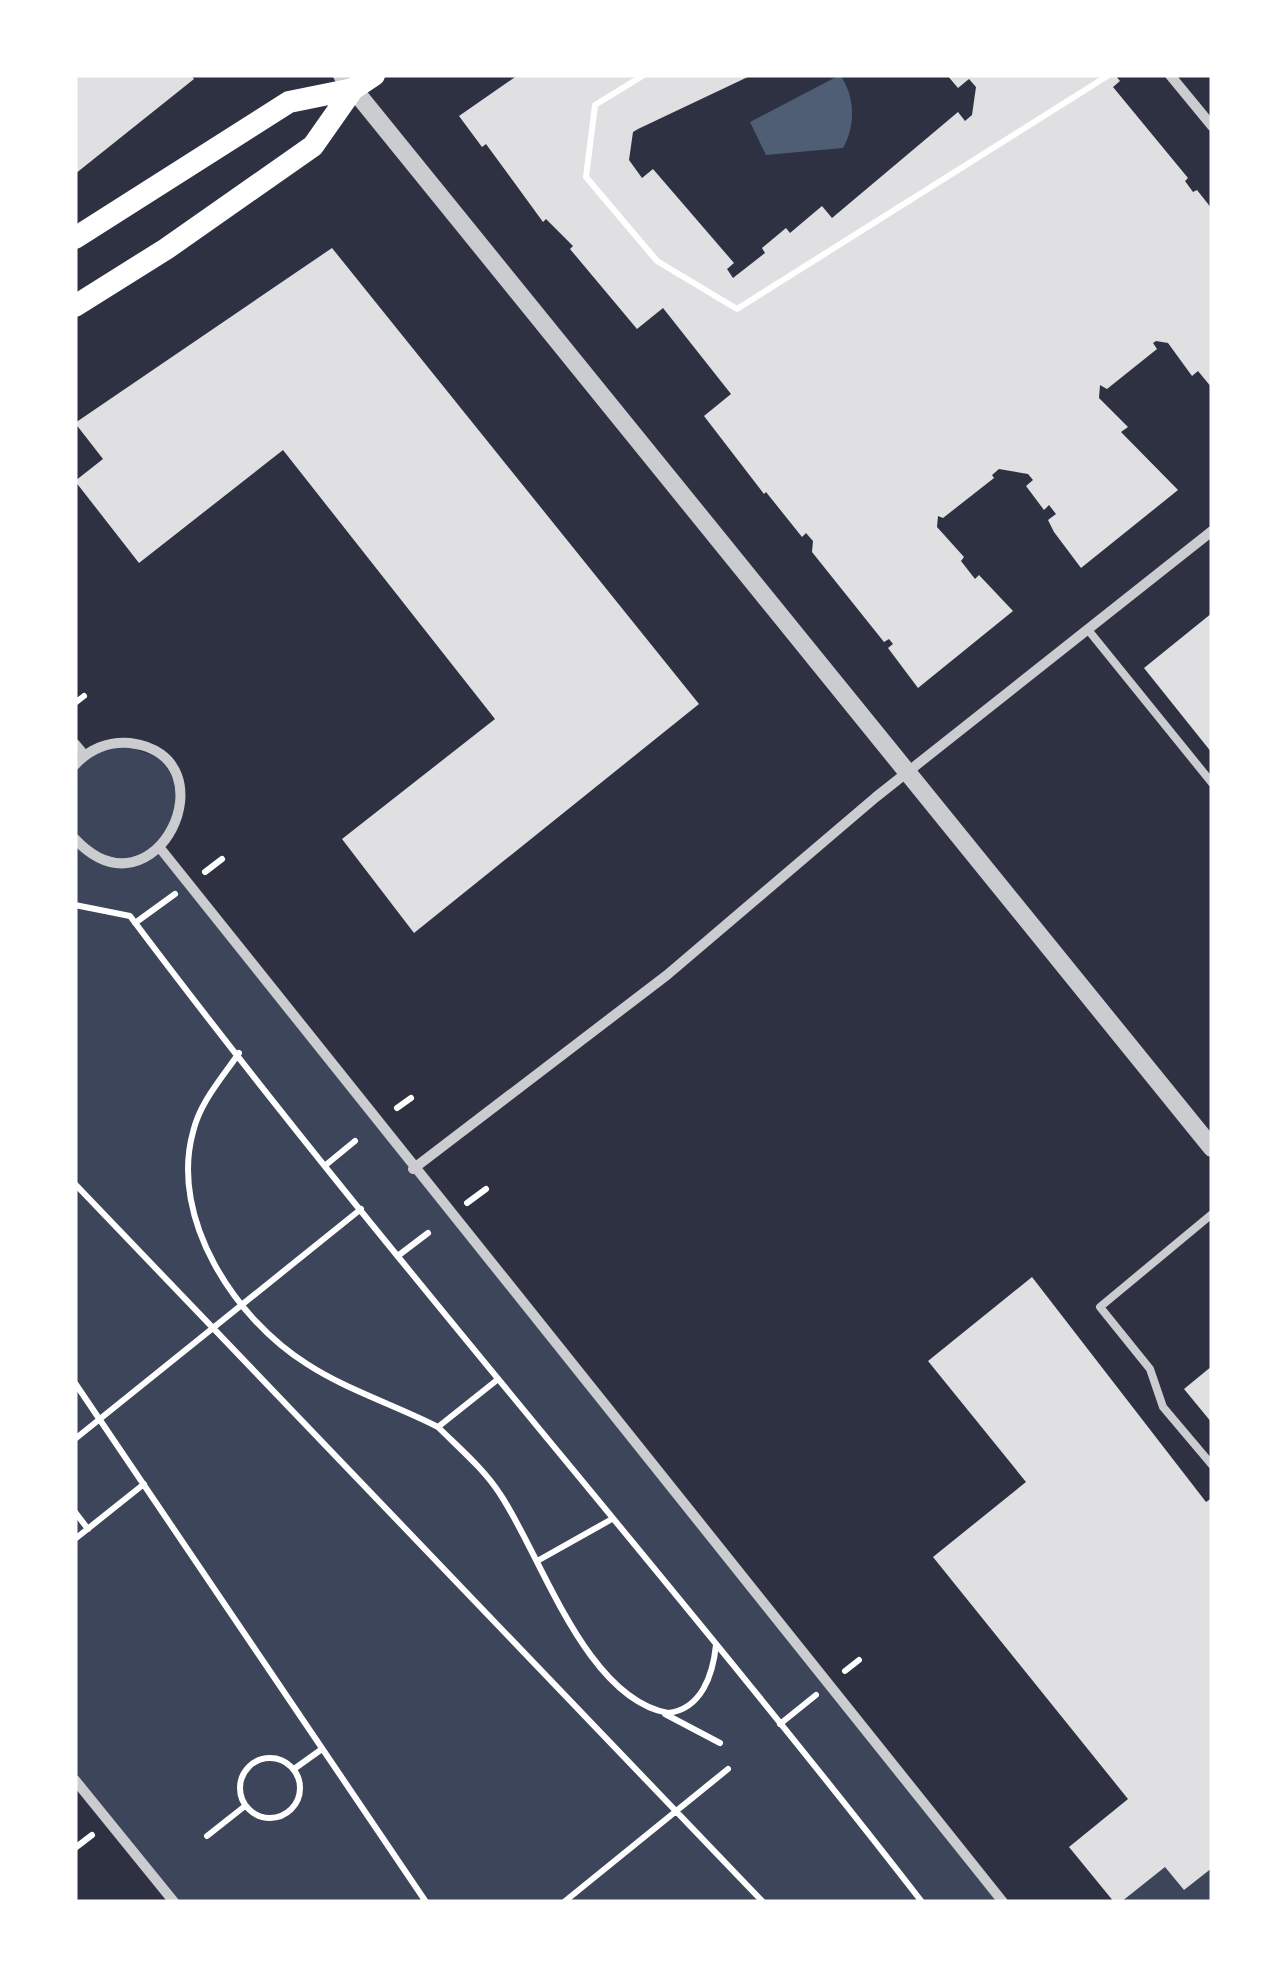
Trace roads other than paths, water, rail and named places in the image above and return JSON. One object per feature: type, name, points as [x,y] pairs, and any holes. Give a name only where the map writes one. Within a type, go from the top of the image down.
[{"type":"main road","points":[[75,238],[289,102],[374,75]]},
{"type":"main road","points":[[75,306],[166,249],[313,146],[347,82]]},
{"type":"street","points":[[1170,75],[1212,126]]},
{"type":"street","points":[[347,82],[1212,1148]]},
{"type":"street","points":[[414,1170],[667,974],[908,774],[1212,532]]},
{"type":"street","points":[[75,765],[107,744],[129,743],[157,754],[170,767],[182,804],[177,825],[160,848],[140,859],[119,862],[90,853],[75,839]]},
{"type":"street","points":[[75,744],[84,756]]},
{"type":"street","points":[[160,848],[1003,1902]]},
{"type":"street","points":[[75,1780],[174,1902]]},
{"type":"lane","points":[[1088,631],[1212,783]]},
{"type":"lane","points":[[1212,1214],[1100,1306],[1150,1369],[1163,1407],[1212,1466]]}]
